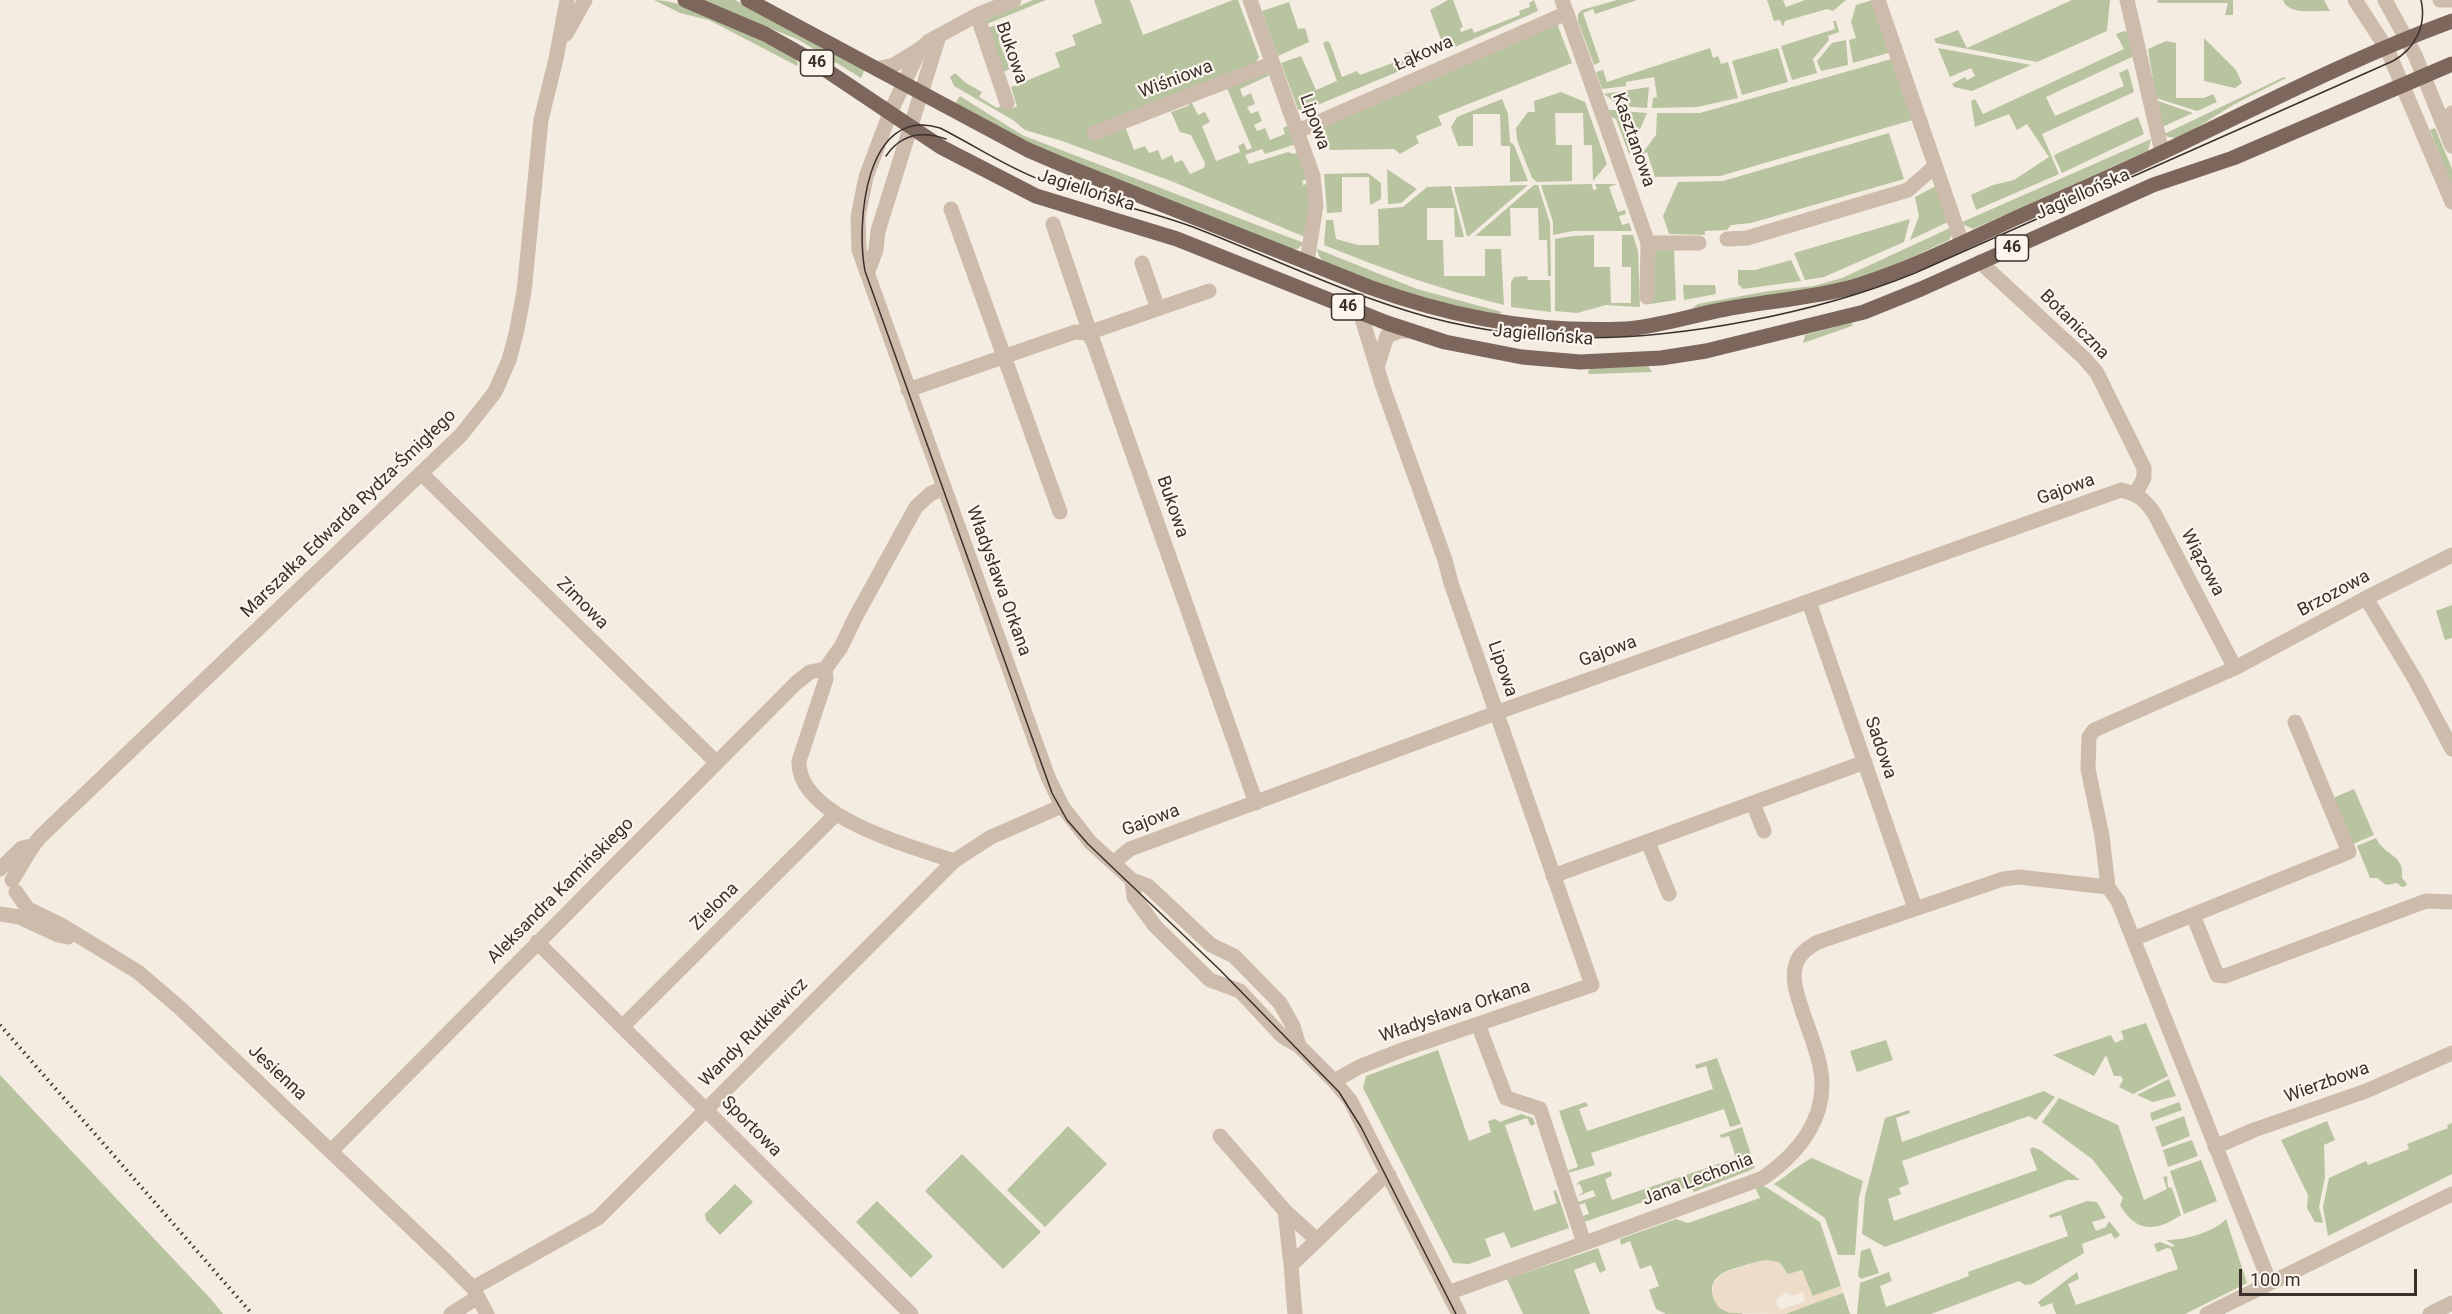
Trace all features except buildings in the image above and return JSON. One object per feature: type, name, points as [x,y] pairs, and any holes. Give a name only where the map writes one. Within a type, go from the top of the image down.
[{"type":"main road","name":"Jagiellońska","points":[[685,0],[765,34],[808,58],[941,147],[1021,190],[1052,202],[1177,239],[1410,331],[1474,348],[1522,357],[1580,362],[1661,358],[1725,347],[1864,312],[1892,302],[2153,185],[2233,158],[2424,77]]},
{"type":"main road","name":"Jagiellońska","points":[[748,0],[1028,150],[1406,300],[1460,314],[1528,326],[1625,329],[1773,300],[1832,292],[1886,275],[2162,152],[2263,102],[2387,49]]},
{"type":"main road","name":"46","points":[[2387,49],[2452,21]]},
{"type":"main road","name":"46","points":[[2424,77],[2452,64]]},
{"type":"street","name":"Marszałka Edwarda Rydza-Śmigłego","points":[[0,913],[13,903],[7,878],[30,855],[31,846],[461,435],[495,392],[509,360],[524,292],[541,120],[567,0]]},
{"type":"street","name":"Marszałka Edwarda Rydza-Śmigłego","points":[[556,59],[571,22],[585,0]]},
{"type":"street","points":[[877,69],[894,65],[977,15],[1014,0]]},
{"type":"street","name":"Lipowa","points":[[1250,0],[1313,176],[1316,205],[1307,262]]},
{"type":"street","points":[[1878,0],[1914,98],[1934,167],[1962,243]]},
{"type":"street","points":[[2127,0],[2162,152]]},
{"type":"street","points":[[2355,0],[2387,49],[2405,85],[2452,202]]},
{"type":"street","points":[[2385,0],[2408,40],[2451,143]]},
{"type":"street","points":[[2440,0],[2452,0]]},
{"type":"street","name":"Łąkowa","points":[[1298,131],[1564,7]]},
{"type":"street","name":"Kasztanowa","points":[[1564,7],[1648,243],[1647,297]]},
{"type":"street","name":"Bukowa","points":[[977,15],[1007,103]]},
{"type":"street","points":[[868,271],[876,250],[878,231],[939,36]]},
{"type":"street","name":"Władysława Orkana","points":[[920,49],[890,113],[866,177],[859,205],[858,250],[868,271],[908,390],[1048,777],[1062,806],[1079,830],[1132,880],[1148,886],[1211,945],[1234,957],[1280,1003],[1293,1026],[1299,1046]]},
{"type":"street","name":"Wiśniowa","points":[[1094,133],[1271,64]]},
{"type":"street","points":[[2451,143],[2452,113]]},
{"type":"street","points":[[1727,238],[1747,238],[1908,190],[1934,167]]},
{"type":"street","points":[[951,209],[1060,512]]},
{"type":"street","name":"Bukowa","points":[[1053,224],[1088,333],[1093,341],[1256,803]]},
{"type":"street","points":[[1648,243],[1699,243]]},
{"type":"street","name":"Botaniczna","points":[[1980,262],[2084,358],[2097,373],[2144,468],[2144,478],[2129,492]]},
{"type":"street","points":[[1142,263],[1158,309]]},
{"type":"street","points":[[908,390],[1075,332],[1088,333],[1209,291]]},
{"type":"street","name":"Lipowa","points":[[1360,312],[1378,364],[1383,387],[1592,985]]},
{"type":"street","points":[[1378,364],[1387,336],[1400,331],[1410,331]]},
{"type":"street","name":"Zimowa","points":[[422,473],[716,762]]},
{"type":"street","points":[[944,488],[930,494],[916,507],[841,647],[825,669],[826,679],[798,767],[802,781],[810,792],[835,815],[954,861]]},
{"type":"street","name":"Gajowa","points":[[1113,863],[1130,849],[1497,714],[1809,602],[2129,492]]},
{"type":"street","name":"Wiązowa","points":[[2129,492],[2144,499],[2154,513],[2235,668]]},
{"type":"street","name":"Brzozowa","points":[[2108,886],[2102,836],[2088,769],[2089,737],[2094,730],[2235,668],[2452,555]]},
{"type":"street","points":[[2366,598],[2416,681],[2452,749]]},
{"type":"street","name":"Sadowa","points":[[1809,602],[1915,908]]},
{"type":"street","name":"Aleksandra Kamińskiego","points":[[331,1151],[796,683],[810,672],[825,669]]},
{"type":"street","points":[[2133,939],[2349,852],[2295,722]]},
{"type":"street","points":[[1554,876],[1865,762]]},
{"type":"street","points":[[1753,803],[1764,831]]},
{"type":"street","name":"Wandy Rutkiewicz","points":[[452,1314],[476,1293],[598,1218],[954,861],[991,837],[1062,806]]},
{"type":"street","name":"Zielona","points":[[622,1027],[835,815]]},
{"type":"street","points":[[1648,842],[1669,894]]},
{"type":"street","name":"Jana Lechonia","points":[[1448,1293],[1763,1178],[1783,1164],[1799,1147],[1811,1128],[1822,1087],[1820,1066],[1794,977],[1796,962],[1805,951],[1818,942],[2003,879],[2019,877],[2108,886]]},
{"type":"street","name":"Jesienna","points":[[7,878],[28,909],[100,947],[138,972],[331,1151],[476,1293],[487,1314]]},
{"type":"street","name":"Władysława Orkana","points":[[1132,880],[1134,897],[1155,926],[1210,980],[1240,992],[1282,1036],[1299,1046],[1350,1100],[1385,1177],[1459,1314]]},
{"type":"street","points":[[2108,886],[2118,901],[2270,1283]]},
{"type":"street","points":[[2193,915],[2217,975],[2225,976],[2426,901],[2452,902]]},
{"type":"street","points":[[0,913],[19,917],[58,935],[83,940]]},
{"type":"street","name":"Sportowa","points":[[537,942],[911,1314]]},
{"type":"street","name":"Władysława Orkana","points":[[1334,1081],[1380,1058],[1592,985]]},
{"type":"street","points":[[1478,1024],[1506,1098],[1540,1109],[1584,1243]]},
{"type":"street","name":"Wierzbowa","points":[[2216,1147],[2254,1130],[2366,1091],[2452,1053]]},
{"type":"street","points":[[1220,1136],[1286,1211],[1317,1240]]},
{"type":"street","points":[[1290,1265],[1385,1177]]},
{"type":"street","points":[[2207,1314],[2452,1194]]},
{"type":"street","points":[[1286,1211],[1295,1314]]},
{"type":"street","points":[[2430,1314],[2452,1303]]},
{"type":"green space","points":[[654,0],[687,6],[725,22],[794,57],[798,63],[797,66],[709,20],[680,13]]},
{"type":"green space","points":[[701,0],[735,0],[865,69],[861,78],[799,40]]},
{"type":"green space","points":[[1033,0],[1046,0],[987,24],[987,19]]},
{"type":"green space","points":[[1094,0],[1130,0],[1143,35],[1238,0],[1259,57],[1255,64],[1125,126],[1134,150],[1145,146],[1149,153],[1158,150],[1162,160],[1172,155],[1175,163],[1182,160],[1190,174],[1204,168],[1205,163],[1191,135],[1180,132],[1171,112],[1188,106],[1191,101],[1198,115],[1205,112],[1210,122],[1202,126],[1216,161],[1240,152],[1238,146],[1244,143],[1247,150],[1252,148],[1226,86],[1260,72],[1270,75],[1240,89],[1243,97],[1251,93],[1255,104],[1247,107],[1251,114],[1258,111],[1262,121],[1254,125],[1257,131],[1265,128],[1270,140],[1285,134],[1283,128],[1289,125],[1296,144],[1265,154],[1262,149],[1245,155],[1249,164],[1288,152],[1293,154],[1299,152],[1307,179],[1302,181],[1303,185],[1307,184],[1310,206],[1305,237],[1171,181],[1062,141],[1025,130],[1013,120],[954,86],[950,77],[955,73],[966,83],[982,92],[979,97],[997,108],[1003,105],[1011,108],[1017,107],[1011,87],[1060,67],[1055,53],[1076,45],[1072,35],[1102,23]]},
{"type":"green space","points":[[1448,0],[1453,0],[1463,27],[1460,28],[1461,32],[1472,28],[1474,33],[1520,15],[1519,11],[1530,7],[1529,3],[1534,0],[1538,11],[1448,50],[1446,45],[1443,45],[1430,10]]},
{"type":"green space","points":[[1617,0],[1637,0],[1595,14],[1593,9],[1583,13],[1600,62],[1594,65],[1578,21],[1578,14],[1582,10]]},
{"type":"green space","points":[[1767,0],[1783,0],[1786,7],[1805,0],[1846,0],[1833,11],[1827,9],[1785,21],[1783,27],[1780,20],[1774,21]]},
{"type":"green space","points":[[1873,0],[1892,52],[1853,63],[1849,40],[1856,38],[1851,22],[1856,5]]},
{"type":"green space","points":[[2072,0],[2110,0],[2107,31],[2037,62],[1936,43],[1934,39],[1958,30],[1967,48]]},
{"type":"green space","points":[[2157,0],[2233,0],[2233,15],[2225,15],[2228,3],[2158,3]]},
{"type":"green space","points":[[2283,0],[2324,0],[2330,11],[2296,10],[2286,5]]},
{"type":"green space","points":[[1289,2],[1298,29],[1305,28],[1309,42],[1278,56],[1262,11]]},
{"type":"green space","points":[[1556,21],[1572,63],[1438,116],[1442,125],[1416,136],[1419,143],[1400,154],[1394,149],[1330,150],[1320,124]]},
{"type":"green space","points":[[1833,21],[1836,21],[1839,32],[1828,36],[1829,40],[1813,59],[1817,73],[1792,80],[1781,46],[1835,29]]},
{"type":"green space","points":[[997,24],[1004,40],[999,42],[1010,69],[1003,72],[986,29]]},
{"type":"green space","points":[[2125,31],[2129,33],[2134,56],[2046,97],[2055,116],[2124,86],[2119,73],[2128,69],[2134,92],[2042,134],[2059,174],[1976,210],[1971,195],[1993,185],[2014,180],[2049,157],[2027,124],[2017,130],[2009,114],[1975,127],[1971,101],[1975,99],[1983,114],[2124,49],[2116,34]]},
{"type":"green space","points":[[2204,38],[2236,70],[2242,83],[2235,88],[2204,81]]},
{"type":"green space","points":[[1846,40],[1848,65],[1821,71],[1817,61],[1832,43]]},
{"type":"green space","points":[[1327,41],[1330,43],[1342,77],[1357,71],[1360,75],[1406,58],[1405,53],[1415,49],[1419,58],[1413,60],[1414,65],[1303,111],[1298,109],[1281,63],[1301,56],[1316,90],[1337,81],[1323,43]]},
{"type":"green space","points":[[2166,41],[2176,43],[2176,98],[2204,98],[2213,94],[2217,102],[2197,111],[2156,98],[2148,49]]},
{"type":"green space","points":[[1710,48],[1713,58],[1718,56],[1721,64],[1728,62],[1738,98],[1697,107],[1652,108],[1653,98],[1657,97],[1654,77],[1626,82],[1626,86],[1602,89],[1596,72],[1603,70],[1607,82]]},
{"type":"green space","points":[[1778,48],[1788,82],[1742,95],[1732,61]]},
{"type":"green space","points":[[1938,48],[2031,65],[1972,91],[1954,87],[1952,84],[1965,77],[1967,80],[1975,76],[1971,68],[1950,77]]},
{"type":"green space","points":[[1895,58],[1916,119],[1720,176],[1655,177],[1647,152],[1641,155],[1656,135],[1657,113],[1700,113]]},
{"type":"green space","points":[[2286,78],[2233,105],[2188,133],[2177,138],[2164,134]]},
{"type":"green space","points":[[1649,87],[1647,108],[1620,106],[1604,94]]},
{"type":"green space","points":[[1561,92],[1585,102],[1607,164],[1593,181],[1592,145],[1584,145],[1583,113],[1555,113],[1556,145],[1572,145],[1572,181],[1537,182],[1532,178],[1517,140],[1516,128],[1528,112],[1535,112],[1534,101]]},
{"type":"green space","points":[[960,96],[1022,135],[1304,243],[1298,249],[1291,249],[1045,151],[955,104]]},
{"type":"green space","points":[[1502,99],[1508,114],[1510,142],[1514,145],[1528,181],[1510,182],[1510,146],[1501,146],[1500,114],[1473,114],[1473,146],[1458,146],[1451,127],[1457,117]]},
{"type":"green space","points":[[2158,101],[2193,113],[2162,127]]},
{"type":"green space","points":[[1603,110],[1618,110],[1632,149],[1629,154],[1616,119],[1607,115]]},
{"type":"green space","points":[[1622,111],[1647,113],[1634,143]]},
{"type":"green space","points":[[2138,117],[2144,134],[2062,173],[2054,156],[2056,154]]},
{"type":"green space","points":[[2435,128],[2452,169],[2452,185],[2430,130]]},
{"type":"green space","points":[[1889,133],[1904,179],[1751,223],[1731,225],[1727,230],[1705,231],[1705,235],[1669,234],[1663,216],[1678,182],[1723,181]]},
{"type":"green space","points":[[2151,139],[2148,151],[1973,229],[1960,223]]},
{"type":"green space","points":[[1387,169],[1417,189],[1401,203],[1388,204]]},
{"type":"green space","points":[[1368,173],[1381,183],[1381,199],[1370,205],[1369,177],[1342,177],[1342,212],[1327,213],[1324,174]]},
{"type":"green space","points":[[1592,184],[1593,190],[1597,189],[1595,184],[1617,184],[1609,187],[1618,212],[1625,210],[1626,214],[1619,216],[1622,225],[1629,223],[1632,231],[1573,231],[1553,235],[1553,222],[1541,185]]},
{"type":"green space","points":[[1528,185],[1469,236],[1467,236],[1454,187]]},
{"type":"green space","points":[[1534,185],[1538,185],[1550,223],[1551,276],[1548,276],[1547,240],[1539,240],[1538,208],[1510,208],[1511,236],[1475,236]]},
{"type":"green space","points":[[1451,186],[1464,237],[1455,237],[1454,208],[1427,208],[1427,240],[1443,240],[1444,276],[1485,276],[1485,249],[1501,249],[1504,305],[1413,278],[1324,245],[1326,220],[1333,220],[1336,239],[1358,245],[1379,245],[1378,209],[1403,207],[1427,187]]},
{"type":"green space","points":[[1936,186],[1948,222],[1910,240],[1919,216],[1915,197]]},
{"type":"green space","points":[[1910,219],[1904,242],[1824,277],[1805,280],[1794,253]]},
{"type":"green space","points":[[1950,228],[1952,235],[1949,240],[1860,278],[1795,293],[1692,308],[1698,304],[1769,291],[1814,286],[1842,278]]},
{"type":"green space","points":[[1594,235],[1594,267],[1610,267],[1611,303],[1631,303],[1631,267],[1622,267],[1622,235],[1633,235],[1638,251],[1640,307],[1606,305],[1577,313],[1555,311],[1555,239]]},
{"type":"green space","points":[[1317,249],[1417,289],[1502,312],[1498,315],[1489,314],[1405,293],[1324,262]]},
{"type":"green space","points":[[1674,249],[1676,300],[1650,304],[1651,251]]},
{"type":"green space","points":[[1791,260],[1801,281],[1743,289],[1738,284],[1738,270],[1755,270]]},
{"type":"green space","points":[[1527,276],[1528,280],[1550,280],[1551,312],[1511,307],[1511,282],[1514,277]]},
{"type":"green space","points":[[1683,285],[1715,285],[1716,294],[1684,300]]},
{"type":"green space","points":[[1853,324],[1852,326],[1803,343],[1805,335]]},
{"type":"green space","points":[[1648,366],[1652,372],[1589,374],[1588,371],[1592,368]]},
{"type":"green space","points":[[2452,605],[2452,638],[2445,640],[2436,611]]},
{"type":"green space","points":[[2354,789],[2374,835],[2353,844],[2333,798]]},
{"type":"green space","points":[[2376,838],[2400,864],[2406,886],[2402,887],[2397,883],[2386,885],[2377,878],[2370,878],[2357,846]]},
{"type":"green space","points":[[2146,1023],[2168,1076],[2133,1094],[2119,1087],[2123,1080],[2121,1076],[2114,1076],[2106,1055],[2094,1076],[2053,1055],[2111,1035],[2115,1043],[2124,1039],[2121,1031]]},
{"type":"green space","points":[[1886,1040],[1893,1060],[1857,1072],[1850,1051]]},
{"type":"green space","points":[[1438,1050],[1469,1141],[1491,1132],[1488,1121],[1495,1119],[1500,1122],[1521,1114],[1533,1118],[1535,1124],[1531,1126],[1527,1118],[1505,1125],[1534,1211],[1557,1203],[1553,1191],[1556,1190],[1569,1228],[1511,1248],[1504,1232],[1485,1239],[1491,1256],[1469,1264],[1453,1263],[1363,1088],[1366,1076]]},
{"type":"green space","points":[[1717,1058],[1741,1124],[1730,1127],[1724,1109],[1591,1153],[1595,1165],[1568,1173],[1569,1170],[1578,1167],[1559,1111],[1586,1102],[1588,1106],[1579,1109],[1587,1131],[1713,1089],[1706,1066],[1696,1069],[1695,1065]]},
{"type":"green space","points":[[0,1075],[210,1298],[223,1314],[0,1314]]},
{"type":"green space","points":[[2169,1079],[2176,1096],[2153,1102],[2137,1095]]},
{"type":"green space","points":[[2044,1091],[2055,1097],[2036,1120],[2029,1116],[1902,1161],[1909,1184],[1899,1188],[1901,1194],[1888,1199],[1894,1221],[2037,1170],[2030,1150],[2032,1147],[2040,1150],[2080,1180],[2067,1180],[1885,1247],[1862,1234],[1865,1196],[1885,1118],[1909,1110],[1910,1113],[1896,1118],[1902,1142]]},
{"type":"green space","points":[[2059,1098],[2118,1125],[2144,1200],[2167,1189],[2163,1177],[2167,1176],[2168,1187],[2172,1188],[2181,1215],[2155,1227],[2147,1227],[2133,1221],[2120,1205],[2123,1198],[2092,1159],[2042,1122]]},
{"type":"green space","points":[[2179,1102],[2182,1110],[2152,1121],[2150,1113]]},
{"type":"green space","points":[[2184,1116],[2190,1136],[2162,1147],[2155,1127]]},
{"type":"green space","points":[[2327,1121],[2335,1140],[2324,1145],[2325,1177],[2319,1207],[2323,1223],[2315,1222],[2307,1208],[2308,1195],[2281,1140]]},
{"type":"green space","points":[[2452,1123],[2452,1174],[2328,1236],[2323,1207],[2329,1178],[2366,1161],[2368,1165],[2409,1149],[2407,1144],[2448,1128],[2447,1125]]},
{"type":"green space","points":[[1068,1126],[1107,1164],[1045,1227],[1007,1190]]},
{"type":"green space","points":[[1742,1127],[1755,1167],[1751,1170],[1694,1192],[1690,1186],[1584,1222],[1583,1216],[1589,1214],[1585,1203],[1579,1205],[1578,1202],[1596,1196],[1593,1190],[1578,1196],[1583,1192],[1580,1184],[1576,1185],[1580,1181],[1611,1171],[1612,1176],[1605,1179],[1612,1200],[1736,1158],[1729,1136],[1721,1138],[1720,1135]]},
{"type":"green space","points":[[2192,1140],[2198,1156],[2168,1167],[2163,1150]]},
{"type":"green space","points":[[962,1154],[1041,1232],[1003,1269],[925,1191]]},
{"type":"green space","points":[[1812,1158],[1863,1181],[1859,1198],[1855,1255],[1838,1255],[1825,1218],[1774,1184]]},
{"type":"green space","points":[[2201,1160],[2217,1201],[2184,1214],[2170,1171]]},
{"type":"green space","points":[[735,1184],[753,1202],[720,1235],[706,1220],[705,1214]]},
{"type":"green space","points":[[1761,1184],[1820,1222],[1841,1286],[1813,1297],[1802,1270],[1788,1275],[1781,1264],[1765,1261],[1727,1271],[1715,1280],[1712,1293],[1715,1299],[1726,1309],[1742,1312],[1742,1314],[1666,1314],[1656,1309],[1649,1290],[1659,1286],[1651,1265],[1640,1269],[1630,1241],[1621,1245],[1620,1239],[1676,1219],[1688,1223],[1760,1198],[1755,1187]]},
{"type":"green space","points":[[877,1201],[933,1256],[911,1278],[856,1222]]},
{"type":"green space","points":[[2087,1201],[2097,1202],[2106,1218],[2092,1222],[2096,1231],[2106,1227],[2109,1221],[2120,1235],[2115,1239],[2111,1233],[2082,1244],[2084,1253],[2032,1284],[2025,1285],[2019,1281],[1931,1314],[1857,1314],[1860,1283],[1889,1272],[1892,1281],[1880,1286],[1886,1307],[1969,1276],[1968,1272],[2068,1236],[2061,1215],[2050,1218],[2049,1215]]},
{"type":"green space","points":[[2226,1219],[2247,1283],[2185,1314],[2056,1314],[2052,1303],[2041,1307],[2038,1302],[2077,1272],[2079,1279],[2068,1284],[2076,1305],[2178,1269],[2171,1249],[2167,1248],[2157,1252],[2154,1244],[2160,1242],[2173,1247],[2174,1245],[2166,1240],[2198,1235],[2214,1228]]},
{"type":"green space","points":[[1598,1248],[1606,1270],[1600,1273],[1595,1262],[1574,1270],[1590,1314],[1523,1314],[1507,1279]]},
{"type":"green space","points":[[1870,1248],[1879,1273],[1861,1279],[1858,1276],[1861,1251]]},
{"type":"green space","points":[[1843,1292],[1850,1314],[1785,1314]]},
{"type":"shaded area","points":[[1765,1260],[1779,1262],[1788,1274],[1802,1270],[1812,1296],[1841,1286],[1843,1293],[1785,1314],[1730,1313],[1719,1308],[1712,1292],[1714,1283],[1725,1272]],"holes":[[[1786,1292],[1792,1296],[1803,1292],[1805,1299],[1803,1302],[1780,1310],[1775,1301]]]},
{"type":"tram line","points":[[1456,1314],[1361,1127],[1339,1092],[1220,970],[1088,844],[1067,820],[1052,793],[865,271],[862,225],[865,199],[871,173],[881,150],[895,134],[915,126],[940,128],[1028,175],[1078,193],[1193,227],[1339,287],[1398,308],[1428,317],[1509,333],[1548,337],[1627,337],[1707,328],[1791,312],[1854,295],[1915,273],[2393,61],[2408,50],[2418,35],[2422,18],[2421,0]]},
{"type":"tram line","points":[[886,156],[898,143],[913,136],[929,135],[946,139]]},
{"type":"railway","points":[[0,1025],[252,1314]]}]
